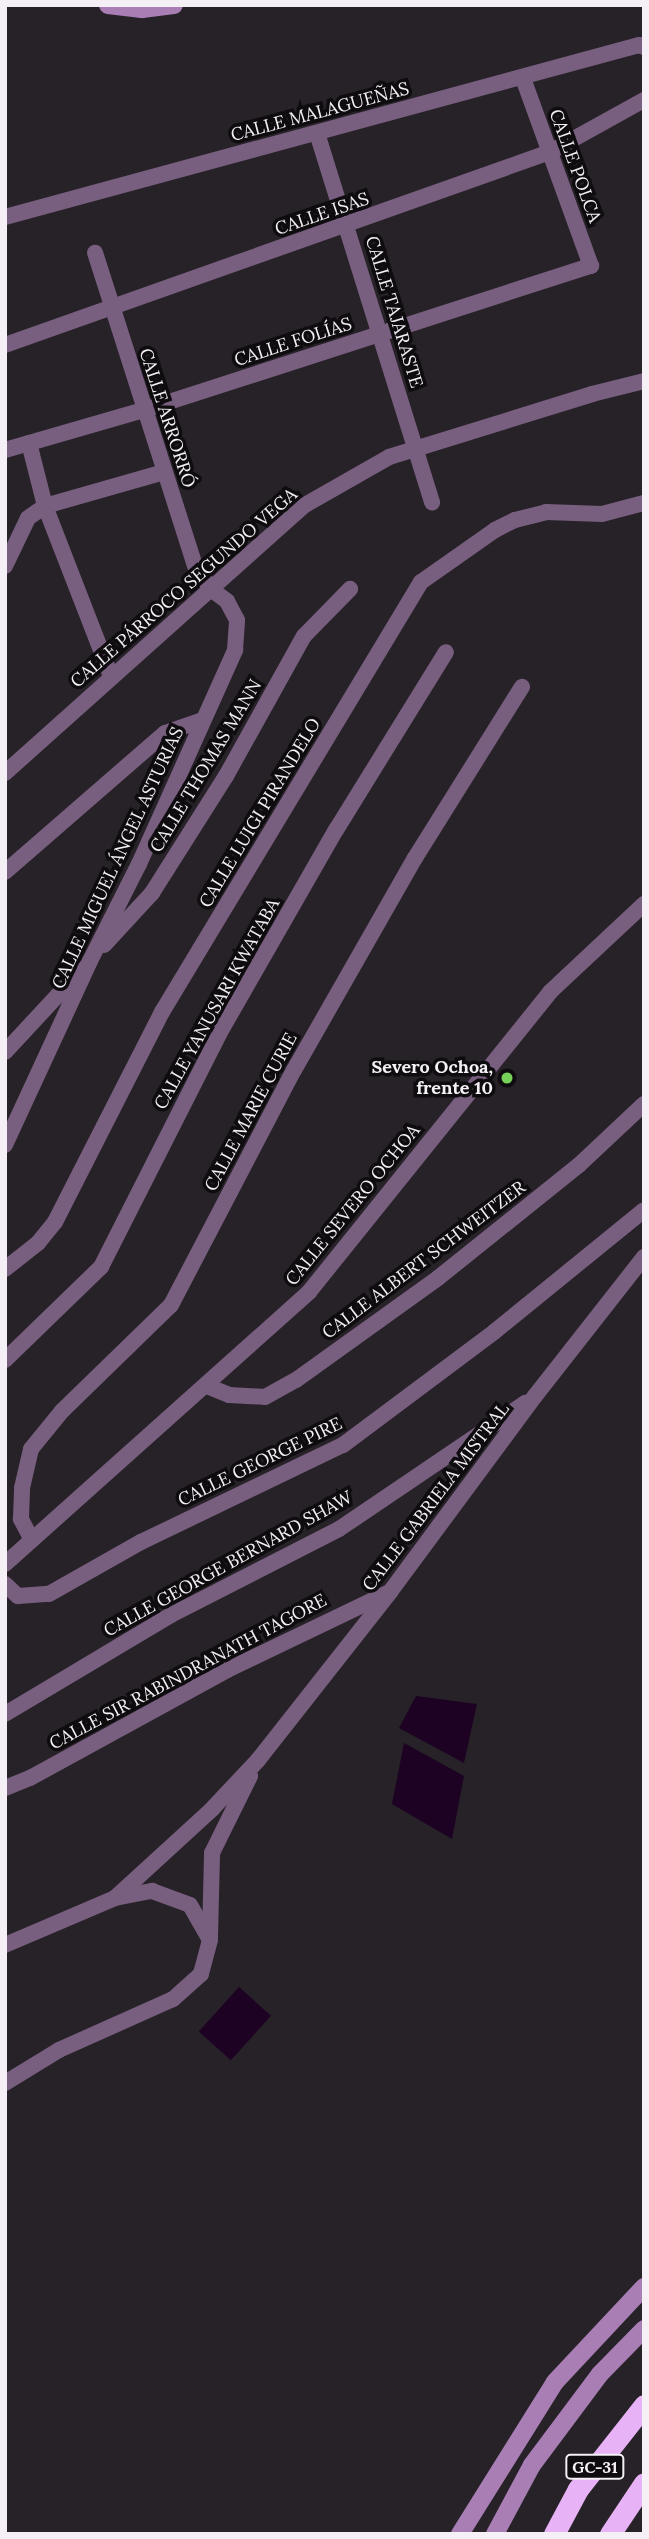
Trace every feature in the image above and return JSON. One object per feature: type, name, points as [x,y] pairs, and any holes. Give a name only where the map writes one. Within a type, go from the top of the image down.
[{"type":"highway","name":"GC-31","points":[[554,2534],[578,2489],[644,2406]]},
{"type":"highway","name":"GC-31","points":[[610,2534],[644,2483]]},
{"type":"main road","points":[[108,5],[142,9],[174,5]]},
{"type":"main road","points":[[460,2534],[555,2382],[644,2287]]},
{"type":"main road","points":[[495,2534],[532,2465],[600,2374],[644,2329]]},
{"type":"street","name":"CALLE MALAGUEÑAS","points":[[5,217],[639,45],[644,47]]},
{"type":"street","name":"CALLE POLCA","points":[[523,78],[591,266]]},
{"type":"street","name":"CALLE ISAS","points":[[5,345],[550,152],[644,100]]},
{"type":"street","name":"CALLE TAJARASTE","points":[[317,133],[432,503]]},
{"type":"street","name":"CALLE ARRORRÓ","points":[[95,253],[196,569],[212,590]]},
{"type":"street","name":"CALLE FOLÍAS","points":[[5,450],[144,410],[591,266]]},
{"type":"street","name":"CALLE PÁRROCO SEGUNDO VEGA","points":[[5,773],[305,505],[389,457],[644,381]]},
{"type":"street","points":[[29,443],[45,506],[111,676]]},
{"type":"street","points":[[5,566],[28,518],[45,506],[164,472]]},
{"type":"street","name":"CALLE LUIGI PIRANDELO","points":[[5,1269],[38,1243],[55,1223],[162,1012],[421,582],[495,530],[515,520],[546,512],[602,514],[644,503]]},
{"type":"street","name":"CALLE THOMAS MANN","points":[[5,1052],[152,893],[226,776],[304,636],[351,589]]},
{"type":"street","name":"CALLE MIGUEL ÁNGEL ASTURIAS","points":[[5,1145],[90,961],[139,864],[235,650],[237,621],[227,601],[212,590]]},
{"type":"street","name":"CALLE YANUSARI KWATABA","points":[[5,1360],[101,1267],[219,1034],[336,830],[446,652]]},
{"type":"street","name":"CALLE MARIE CURIE","points":[[32,1540],[21,1519],[22,1488],[31,1450],[62,1410],[171,1305],[300,1058],[415,858],[522,687]]},
{"type":"street","points":[[5,872],[165,733],[202,720]]},
{"type":"street","name":"CALLE SEVERO OCHOA","points":[[5,1564],[309,1292],[550,992],[644,904]]},
{"type":"street","name":"CALLE ALBERT SCHWEITZER","points":[[207,1386],[229,1395],[265,1397],[296,1380],[438,1278],[579,1165],[644,1104]]},
{"type":"street","name":"CALLE GEORGE PIRE","points":[[5,1584],[18,1596],[49,1594],[141,1542],[343,1445],[494,1332],[644,1210]]},
{"type":"street","name":"CALLE GABRIELA MISTRAL","points":[[115,1898],[212,1809],[258,1760],[390,1592],[535,1396],[644,1257]]},
{"type":"street","name":"CALLE GEORGE BERNARD SHAW","points":[[5,1714],[171,1615],[339,1529],[535,1396]]},
{"type":"street","name":"CALLE SIR RABINDRANATH TAGORE","points":[[5,1788],[30,1778],[227,1670],[390,1592]]},
{"type":"street","name":"CALLE GABRIELA MISTRAL","points":[[210,1940],[212,1853],[258,1760]]},
{"type":"street","points":[[5,1945],[115,1898],[152,1891],[190,1905],[210,1940],[201,1974],[173,1999],[59,2050],[5,2083]]},
{"type":"shaded area","points":[[416,1696],[477,1704],[464,1763],[399,1728]]},
{"type":"shaded area","points":[[404,1743],[464,1776],[452,1839],[392,1804]]},
{"type":"shaded area","points":[[239,1987],[271,2016],[231,2060],[199,2032]]},
{"type":"place","name":"Severo Ochoa, frente 10","points":[[507,1078]]}]
